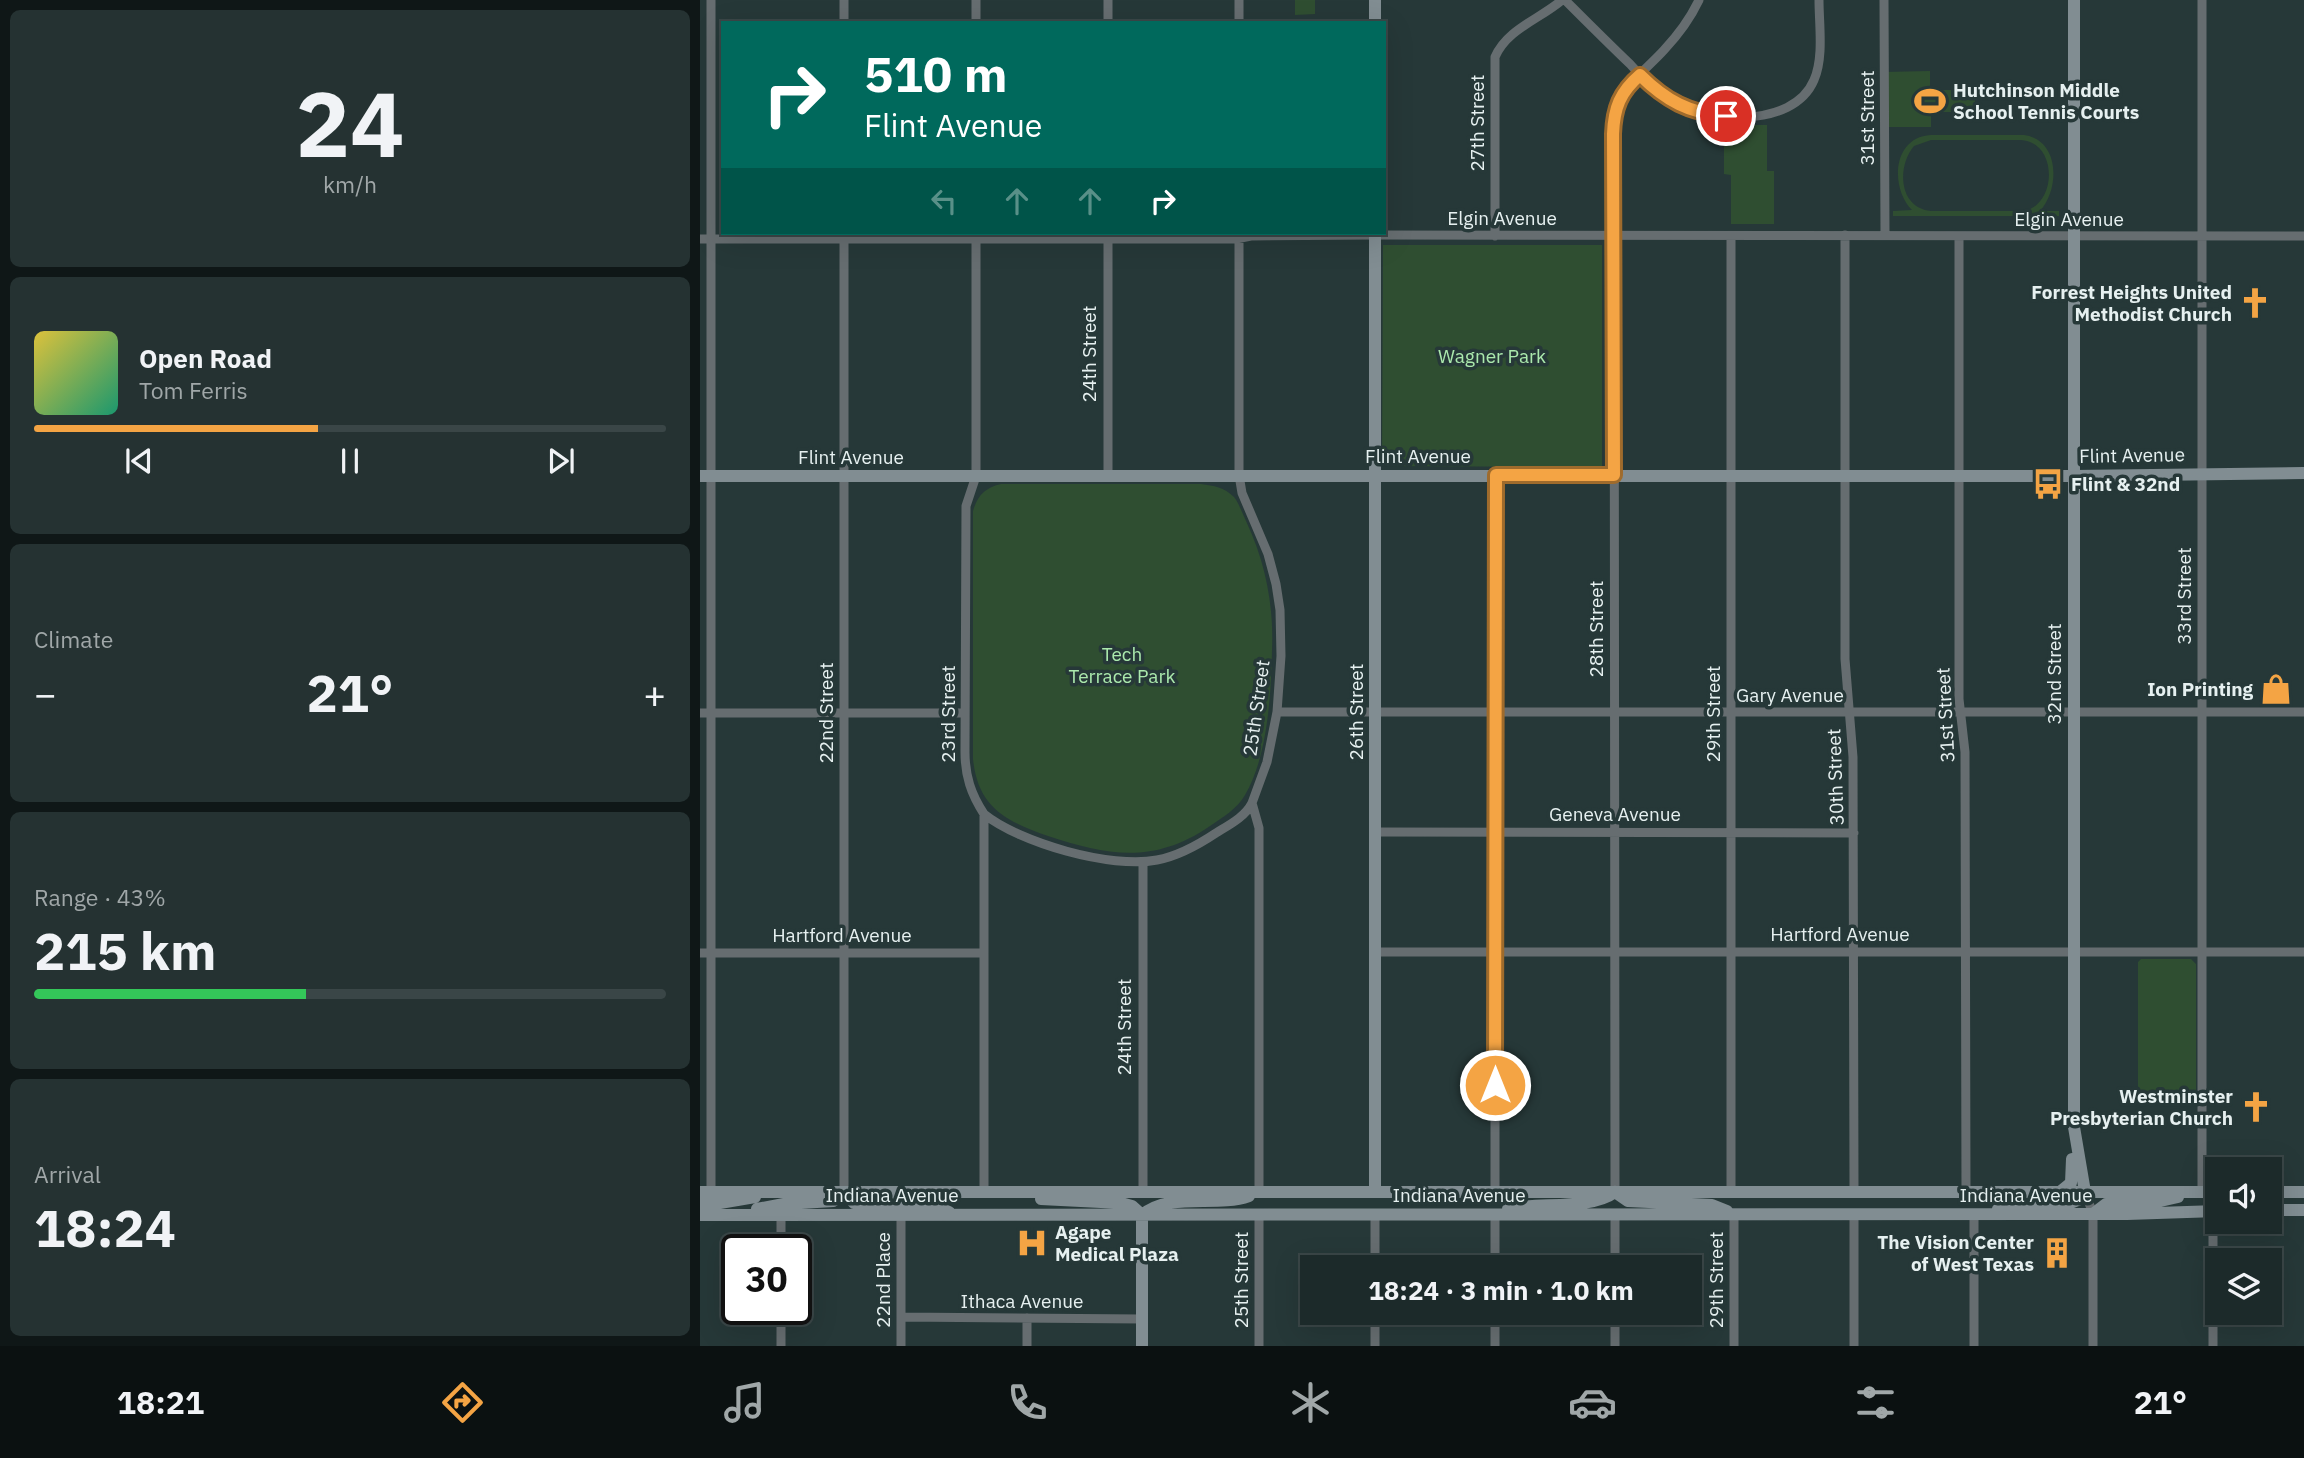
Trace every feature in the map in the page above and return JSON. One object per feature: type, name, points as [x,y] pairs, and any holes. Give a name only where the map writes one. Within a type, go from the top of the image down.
[{"type":"main road","points":[[1375,0],[1375,21]]},
{"type":"main road","name":"32nd Street","points":[[2074,0],[2074,1127],[2085,1192]]},
{"type":"main road","name":"26th Street","points":[[1375,235],[1375,1192]]},
{"type":"main road","name":"Flint Avenue","points":[[706,476],[2304,473]]},
{"type":"main road","points":[[2060,1192],[2070,1186],[2072,1181],[2074,1127]]},
{"type":"main road","name":"Indiana Avenue","points":[[706,1192],[2202,1192]]},
{"type":"main road","points":[[700,1204],[737,1202],[776,1192]]},
{"type":"main road","points":[[726,1215],[784,1204],[833,1201],[844,1192],[854,1203],[932,1205],[958,1214]]},
{"type":"main road","points":[[984,1192],[1063,1202],[1121,1203],[1132,1206],[1142,1214]]},
{"type":"main road","points":[[1142,1214],[1153,1206],[1169,1202],[1235,1201],[1259,1192]]},
{"type":"main road","points":[[1495,1214],[1508,1208],[1531,1204],[1605,1200],[1615,1192],[1628,1201],[1712,1205],[1734,1214]]},
{"type":"main road","points":[[1973,1214],[2018,1205],[2068,1204],[2078,1200],[2085,1192]]},
{"type":"main road","points":[[2093,1214],[2106,1204],[2156,1202],[2202,1192]]},
{"type":"main road","points":[[2282,1192],[2304,1192]]},
{"type":"main road","points":[[2282,1210],[2304,1210]]},
{"type":"main road","name":"Indiana Avenue","points":[[700,1215],[2093,1214],[2205,1211]]},
{"type":"main road","points":[[1142,1214],[1142,1346]]},
{"type":"street","points":[[706,1192],[711,953],[711,713],[706,476],[711,239],[711,0]]},
{"type":"street","points":[[844,0],[844,21]]},
{"type":"street","points":[[976,0],[976,21]]},
{"type":"street","points":[[1108,0],[1108,21]]},
{"type":"street","points":[[1239,0],[1239,21]]},
{"type":"street","points":[[1563,0],[1664,97],[1686,109],[1712,116],[1757,116],[1786,109],[1803,95],[1814,82],[1819,63],[1819,0]]},
{"type":"street","name":"27th Street","points":[[1495,236],[1496,57],[1499,47],[1507,38],[1563,0]]},
{"type":"street","points":[[1640,75],[1677,36],[1699,0]]},
{"type":"street","name":"31st Street","points":[[1884,0],[1885,236]]},
{"type":"street","name":"33rd Street","points":[[2202,0],[2202,1192]]},
{"type":"street","name":"28th Street","points":[[1615,1192],[1614,115],[1618,100],[1640,75]]},
{"type":"street","points":[[700,78],[711,78]]},
{"type":"street","name":"Elgin Avenue","points":[[1386,234],[2304,236]]},
{"type":"street","name":"25th Street","points":[[1239,235],[1239,475],[1242,493],[1268,554],[1280,610],[1281,656],[1277,712],[1267,762],[1252,803]]},
{"type":"street","name":"Elgin Avenue","points":[[700,239],[1313,235]]},
{"type":"street","name":"22nd Street","points":[[844,236],[844,1192]]},
{"type":"street","name":"23rd Street","points":[[976,236],[976,475],[966,506],[965,713],[967,778],[984,814],[984,1192]]},
{"type":"street","name":"24th Street","points":[[1108,236],[1108,476]]},
{"type":"street","name":"29th Street","points":[[1731,236],[1731,1192]]},
{"type":"street","name":"30th Street","points":[[1845,236],[1845,659],[1853,757],[1854,1192]]},
{"type":"street","name":"31st Street","points":[[1959,236],[1961,712],[1965,752],[1966,1192]]},
{"type":"street","points":[[1495,1192],[1496,475]]},
{"type":"street","name":"Gary Avenue","points":[[1277,712],[2304,712]]},
{"type":"street","points":[[700,713],[965,713]]},
{"type":"street","points":[[984,814],[1003,827],[1066,850],[1110,860],[1143,862],[1171,856],[1199,844],[1236,820],[1252,803]]},
{"type":"street","points":[[1252,803],[1259,828],[1259,1192]]},
{"type":"street","name":"Geneva Avenue","points":[[1375,832],[1854,833]]},
{"type":"street","name":"24th Street","points":[[1143,862],[1143,1192]]},
{"type":"street","name":"Hartford Avenue","points":[[1375,952],[2304,952]]},
{"type":"street","name":"Hartford Avenue","points":[[700,953],[984,953]]},
{"type":"street","name":"32nd Street","points":[[2085,1192],[2093,1214],[2093,1346]]},
{"type":"street","name":"25th Street","points":[[1259,1214],[1259,1346]]},
{"type":"street","points":[[1375,1214],[1375,1255]]},
{"type":"street","points":[[1495,1214],[1495,1255]]},
{"type":"street","points":[[1615,1214],[1615,1255]]},
{"type":"street","name":"29th Street","points":[[1734,1214],[1734,1346]]},
{"type":"street","points":[[1854,1214],[1854,1346]]},
{"type":"street","points":[[1973,1214],[1974,1346]]},
{"type":"street","points":[[781,1215],[781,1234]]},
{"type":"street","name":"22nd Place","points":[[901,1215],[901,1346]]},
{"type":"street","points":[[2213,1234],[2214,1346]]},
{"type":"street","name":"Ithaca Avenue","points":[[901,1317],[1142,1319]]},
{"type":"street","points":[[1027,1318],[1027,1346]]},
{"type":"street","points":[[781,1325],[781,1346]]},
{"type":"street","points":[[1375,1325],[1376,1346]]},
{"type":"street","points":[[1495,1325],[1495,1346]]},
{"type":"street","points":[[1615,1325],[1615,1346]]},
{"type":"green space","points":[[1295,0],[1315,0],[1315,14],[1295,15]]},
{"type":"green space","name":"Hutchinson Middle School Tennis Courts","points":[[1930,71],[1930,90],[1975,90],[1975,112],[1931,112],[1931,127],[1885,127],[1884,72]]},
{"type":"green space","points":[[1724,125],[1767,125],[1767,171],[1774,171],[1774,224],[1731,224],[1731,175],[1724,174]]},
{"type":"green space","points":[[1931,135],[2024,135],[2036,139],[2050,155],[2053,167],[2051,191],[2040,211],[2059,211],[2059,216],[1893,216],[1893,211],[1912,210],[1900,189],[1899,165],[1908,144]],"holes":[[[1931,140],[2021,140],[2033,143],[2041,151],[2047,161],[2049,173],[2043,196],[2036,205],[2025,211],[1931,211],[1920,208],[1907,194],[1903,175],[1908,154],[1914,146]]]},
{"type":"green space","name":"Wagner Park","points":[[1383,245],[1602,245],[1602,467],[1382,466]]},
{"type":"green space","name":"Tech Terrace Park","points":[[1001,484],[1201,484],[1223,489],[1237,502],[1253,536],[1270,600],[1272,650],[1267,724],[1259,762],[1242,800],[1225,816],[1190,838],[1170,846],[1131,853],[1091,848],[1019,825],[997,810],[981,790],[973,759],[973,511],[983,493]]},
{"type":"green space","points":[[2141,959],[2191,959],[2196,964],[2196,1098],[2138,1100],[2138,962]]},
{"type":"place","name":"Hutchinson Middle School Tennis Courts","points":[[1930,101]]},
{"type":"place","name":"Forrest Heights United Methodist Church","points":[[2255,303]]},
{"type":"place","name":"Flint & 32nd","points":[[2048,484]]},
{"type":"place","name":"Ion Printing","points":[[2276,689]]},
{"type":"place","name":"Westminster Presbyterian Church","points":[[2256,1107]]},
{"type":"place","name":"Agape Medical Plaza","points":[[1032,1243]]},
{"type":"place","name":"The Vision Center of West Texas","points":[[2057,1253]]},
{"type":"route","points":[[1495,1085],[1496,475],[1614,475],[1613,134],[1618,100],[1640,75],[1664,97],[1686,109],[1712,116],[1726,116]]}]
